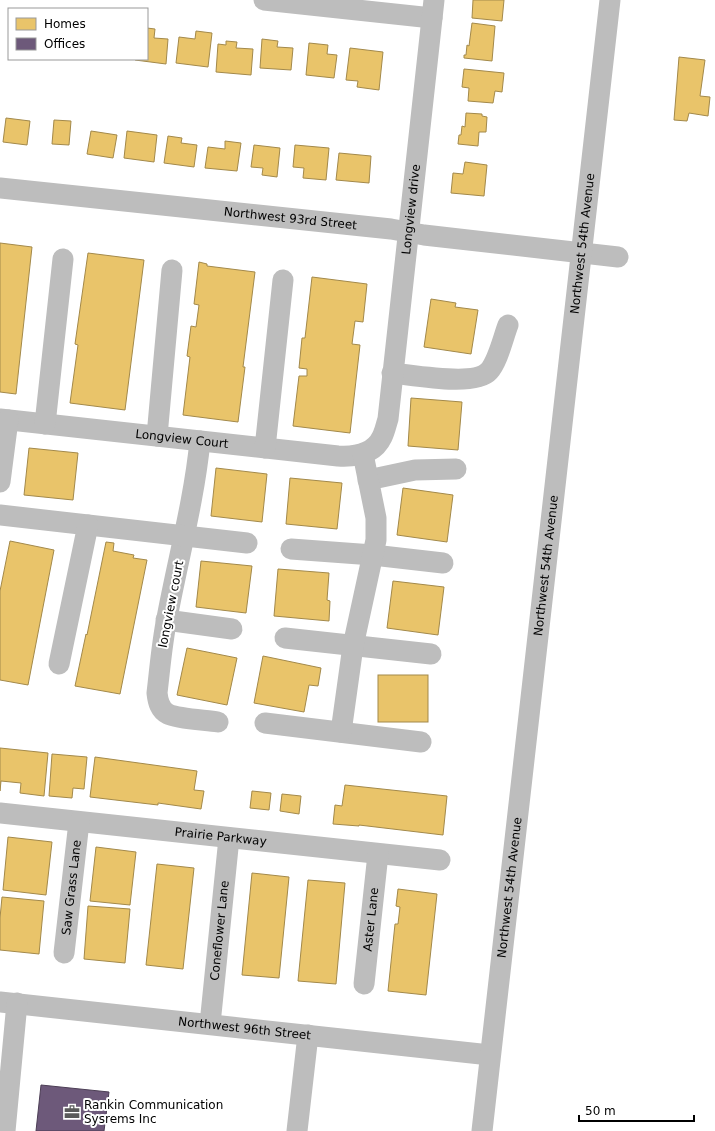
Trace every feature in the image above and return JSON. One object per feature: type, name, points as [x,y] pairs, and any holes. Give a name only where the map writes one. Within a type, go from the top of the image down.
[{"type":"street","points":[[264,0],[433,9]]},
{"type":"street","name":"Northwest 54th Avenue","points":[[482,1131],[580,253],[610,0]]},
{"type":"street","name":"Longview drive","points":[[363,454],[374,447],[382,438],[388,419],[433,9]]},
{"type":"street","name":"Northwest 93rd Street","points":[[0,188],[375,228],[618,257]]},
{"type":"street","points":[[45,424],[63,259]]},
{"type":"street","name":"longview court","points":[[157,436],[172,270]]},
{"type":"street","points":[[265,448],[283,280]]},
{"type":"street","points":[[392,373],[464,380],[484,375],[490,370],[496,358],[508,325]]},
{"type":"street","points":[[0,482],[4,420]]},
{"type":"street","name":"Longview Court","points":[[4,420],[351,457],[363,454]]},
{"type":"street","name":"longview court","points":[[200,441],[198,462],[185,535],[166,620],[157,693],[158,702],[162,709],[168,714],[218,722]]},
{"type":"street","points":[[342,732],[352,646],[376,540],[376,518],[363,454]]},
{"type":"street","points":[[368,480],[415,470],[456,469]]},
{"type":"street","points":[[0,515],[247,543]]},
{"type":"street","points":[[59,664],[88,524]]},
{"type":"street","points":[[291,549],[373,555],[443,563]]},
{"type":"street","name":"Longview Court","points":[[166,620],[232,629]]},
{"type":"street","points":[[285,638],[431,654]]},
{"type":"street","points":[[265,723],[421,742]]},
{"type":"street","name":"Prairie Parkway","points":[[0,813],[440,860]]},
{"type":"street","name":"Saw Grass Lane","points":[[64,953],[79,822]]},
{"type":"street","name":"Coneflower Lane","points":[[210,1024],[229,838]]},
{"type":"street","name":"Aster Lane","points":[[364,984],[378,854]]},
{"type":"street","points":[[4,1131],[9,1003]]},
{"type":"street","name":"Northwest 96th Street","points":[[9,1003],[490,1054]]},
{"type":"street","points":[[297,1131],[308,1035]]},
{"type":"building: Homes","points":[[473,0],[504,0],[502,21],[472,18]]},
{"type":"building: Homes","points":[[472,23],[495,26],[492,61],[464,58],[464,55],[466,55],[467,45],[469,46]]},
{"type":"building: Homes","points":[[148,28],[155,29],[154,38],[168,39],[166,64],[135,60],[148,60]]},
{"type":"building: Homes","points":[[196,31],[212,33],[208,67],[176,63],[179,37],[195,39]]},
{"type":"building: Homes","points":[[262,39],[278,41],[277,47],[293,48],[291,70],[260,68]]},
{"type":"building: Homes","points":[[226,41],[237,42],[236,48],[253,49],[251,75],[216,72],[218,44],[226,45]]},
{"type":"building: Homes","points":[[309,43],[328,45],[327,54],[337,55],[334,78],[306,75]]},
{"type":"building: Homes","points":[[350,48],[383,52],[379,90],[357,87],[358,81],[346,80]]},
{"type":"building: Homes","points":[[679,57],[705,60],[700,96],[710,97],[708,116],[689,113],[687,121],[674,120]]},
{"type":"building: Homes","points":[[464,69],[504,73],[502,92],[495,91],[493,103],[468,101],[469,88],[462,87]]},
{"type":"building: Homes","points":[[466,113],[482,114],[482,116],[487,117],[486,132],[479,132],[478,146],[458,144],[462,126],[465,127]]},
{"type":"building: Homes","points":[[6,118],[30,121],[27,145],[3,142]]},
{"type":"building: Homes","points":[[54,120],[71,121],[69,145],[52,144]]},
{"type":"building: Homes","points":[[91,131],[117,135],[113,158],[87,154]]},
{"type":"building: Homes","points":[[127,131],[157,135],[154,162],[124,158]]},
{"type":"building: Homes","points":[[168,136],[182,138],[181,143],[197,145],[194,167],[164,163]]},
{"type":"building: Homes","points":[[225,141],[241,143],[237,171],[205,168],[208,147],[225,149]]},
{"type":"building: Homes","points":[[254,145],[280,148],[277,177],[262,175],[263,168],[251,167]]},
{"type":"building: Homes","points":[[295,145],[329,148],[326,180],[303,178],[304,168],[293,167]]},
{"type":"building: Homes","points":[[339,153],[371,156],[369,183],[336,180]]},
{"type":"building: Homes","points":[[465,162],[487,165],[484,196],[451,193],[453,173],[463,174]]},
{"type":"building: Homes","points":[[0,243],[32,247],[16,394],[0,392]]},
{"type":"building: Homes","points":[[88,253],[144,260],[125,410],[70,403],[78,345],[75,344]]},
{"type":"building: Homes","points":[[199,262],[207,264],[207,266],[255,272],[243,367],[245,367],[238,422],[183,415],[190,357],[187,356],[191,326],[196,327],[199,305],[194,304]]},
{"type":"building: Homes","points":[[312,277],[367,284],[363,322],[355,321],[352,344],[360,345],[350,433],[293,426],[299,376],[307,376],[307,369],[299,368],[302,338],[305,338]]},
{"type":"building: Homes","points":[[431,299],[456,303],[455,307],[478,310],[471,354],[424,347]]},
{"type":"building: Homes","points":[[411,398],[462,402],[458,450],[408,446]]},
{"type":"building: Homes","points":[[29,448],[78,453],[73,500],[24,495]]},
{"type":"building: Homes","points":[[216,468],[267,474],[262,522],[211,516]]},
{"type":"building: Homes","points":[[290,478],[342,483],[337,529],[286,524]]},
{"type":"building: Homes","points":[[403,488],[453,495],[447,542],[397,535]]},
{"type":"building: Homes","points":[[10,541],[54,550],[28,685],[0,680],[0,591]]},
{"type":"building: Homes","points":[[106,542],[114,543],[113,551],[134,555],[133,558],[147,560],[120,694],[75,686]]},
{"type":"building: Homes","points":[[201,561],[252,566],[246,613],[196,607]]},
{"type":"building: Homes","points":[[278,569],[329,573],[327,600],[330,601],[329,621],[274,616]]},
{"type":"building: Homes","points":[[393,581],[444,587],[438,635],[387,628]]},
{"type":"building: Homes","points":[[187,648],[237,658],[227,705],[177,695]]},
{"type":"building: Homes","points":[[263,656],[321,668],[318,686],[309,685],[304,712],[254,703]]},
{"type":"building: Homes","points":[[378,675],[428,675],[428,722],[378,722]]},
{"type":"building: Homes","points":[[0,748],[48,753],[44,796],[20,793],[21,783],[1,781],[0,791]]},
{"type":"building: Homes","points":[[52,754],[87,757],[84,789],[73,788],[72,798],[49,796]]},
{"type":"building: Homes","points":[[95,757],[197,771],[194,790],[204,791],[201,809],[158,803],[158,805],[90,797]]},
{"type":"building: Homes","points":[[345,785],[447,796],[443,835],[359,825],[333,824],[335,805],[342,806]]},
{"type":"building: Homes","points":[[252,791],[271,793],[269,810],[250,808]]},
{"type":"building: Homes","points":[[282,794],[301,796],[299,814],[280,811]]},
{"type":"building: Homes","points":[[8,837],[52,842],[46,895],[3,890]]},
{"type":"building: Homes","points":[[96,847],[136,852],[130,905],[90,901]]},
{"type":"building: Homes","points":[[157,864],[194,868],[183,969],[146,965]]},
{"type":"building: Homes","points":[[252,873],[289,877],[279,978],[242,975]]},
{"type":"building: Homes","points":[[308,880],[345,883],[336,984],[298,981]]},
{"type":"building: Homes","points":[[398,889],[437,894],[426,995],[388,991],[395,924],[398,924],[400,907],[396,906]]},
{"type":"building: Homes","points":[[2,897],[44,901],[39,954],[0,950],[0,918]]},
{"type":"building: Homes","points":[[88,906],[130,909],[125,963],[84,959]]},
{"type":"building: Offices","name":"Rankin Communication Sysrems Inc","points":[[41,1085],[109,1092],[104,1131],[36,1131]]},
{"type":"place","name":"Rankin Communication Sysrems Inc","points":[[72,1112]]}]
